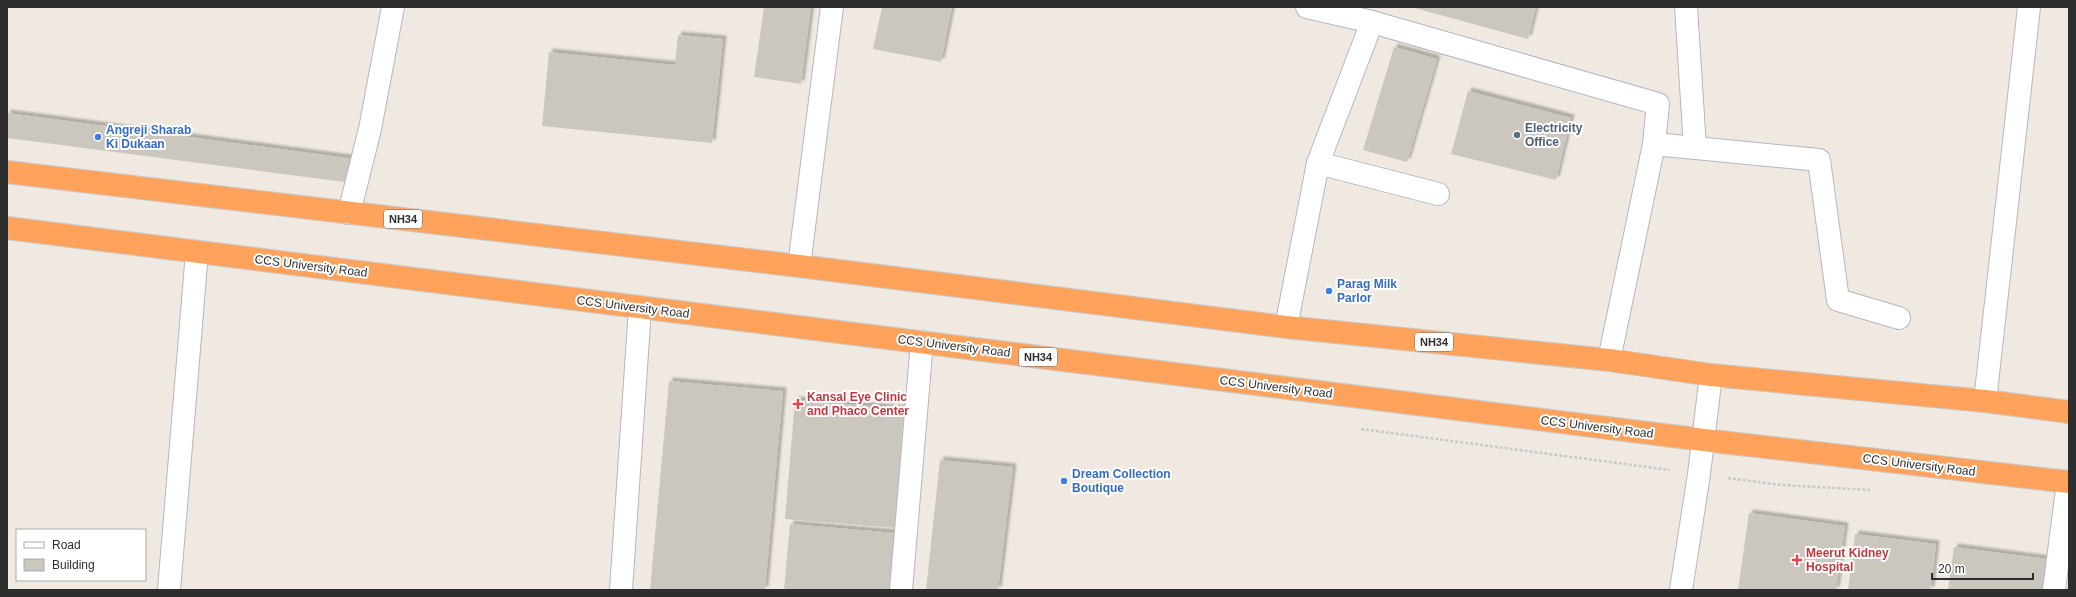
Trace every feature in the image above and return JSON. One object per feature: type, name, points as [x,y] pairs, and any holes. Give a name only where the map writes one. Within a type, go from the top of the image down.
[{"type":"highway","name":"NH34","points":[[7,172],[799,266],[1286,327],[1609,360],[1711,375],[1984,401],[2069,412]]},
{"type":"highway","name":"CCS University Road","points":[[7,228],[1704,440],[2068,482]]},
{"type":"street","points":[[349,213],[370,129],[393,7]]},
{"type":"street","points":[[799,266],[832,7]]},
{"type":"street","points":[[1307,7],[1372,22],[1658,104],[1654,144],[1609,360]]},
{"type":"street","points":[[1686,7],[1695,148]]},
{"type":"street","points":[[1984,401],[2029,7]]},
{"type":"street","points":[[1286,327],[1318,162],[1372,22]]},
{"type":"street","points":[[1654,144],[1819,160],[1838,300],[1899,318]]},
{"type":"street","points":[[1318,162],[1438,194]]},
{"type":"street","points":[[169,590],[197,252]]},
{"type":"street","points":[[621,590],[640,308]]},
{"type":"street","points":[[901,590],[922,342]]},
{"type":"street","points":[[1681,590],[1704,440],[1711,375]]},
{"type":"street","points":[[2054,590],[2068,482]]},
{"type":"building","points":[[764,7],[811,7],[801,84],[754,77]]},
{"type":"building","points":[[882,7],[952,7],[941,62],[873,49]]},
{"type":"building","points":[[1411,7],[1536,7],[1528,39]]},
{"type":"building","points":[[678,35],[723,39],[712,143],[542,126],[549,52],[675,65]]},
{"type":"building","points":[[1394,47],[1437,59],[1407,162],[1363,150]]},
{"type":"building","points":[[1468,91],[1571,118],[1556,180],[1451,154]]},
{"type":"building","points":[[7,113],[355,159],[352,183],[7,138]]},
{"type":"building","points":[[669,381],[783,391],[765,590],[650,590]]},
{"type":"building","points":[[795,400],[905,409],[895,528],[785,519]]},
{"type":"building","points":[[940,460],[1013,467],[998,590],[926,590]]},
{"type":"building","points":[[1749,513],[1845,526],[1836,590],[1738,590]]},
{"type":"building","points":[[790,524],[895,533],[890,590],[784,590]]},
{"type":"building","points":[[1855,534],[1936,544],[1931,590],[1848,590]]},
{"type":"building","points":[[1954,547],[2047,559],[2043,590],[1948,590]]},
{"type":"place","name":"Electricity Office","points":[[1517,135]]},
{"type":"place","name":"Angreji Sharab Ki Dukaan","points":[[98,137]]},
{"type":"place","name":"Parag Milk Parlor","points":[[1329,291]]},
{"type":"place","name":"Kansal Eye Clinic and Phaco Center","points":[[798,404]]},
{"type":"place","name":"Dream Collection Boutique","points":[[1064,481]]},
{"type":"place","name":"Meerut Kidney Hospital","points":[[1797,560]]}]
